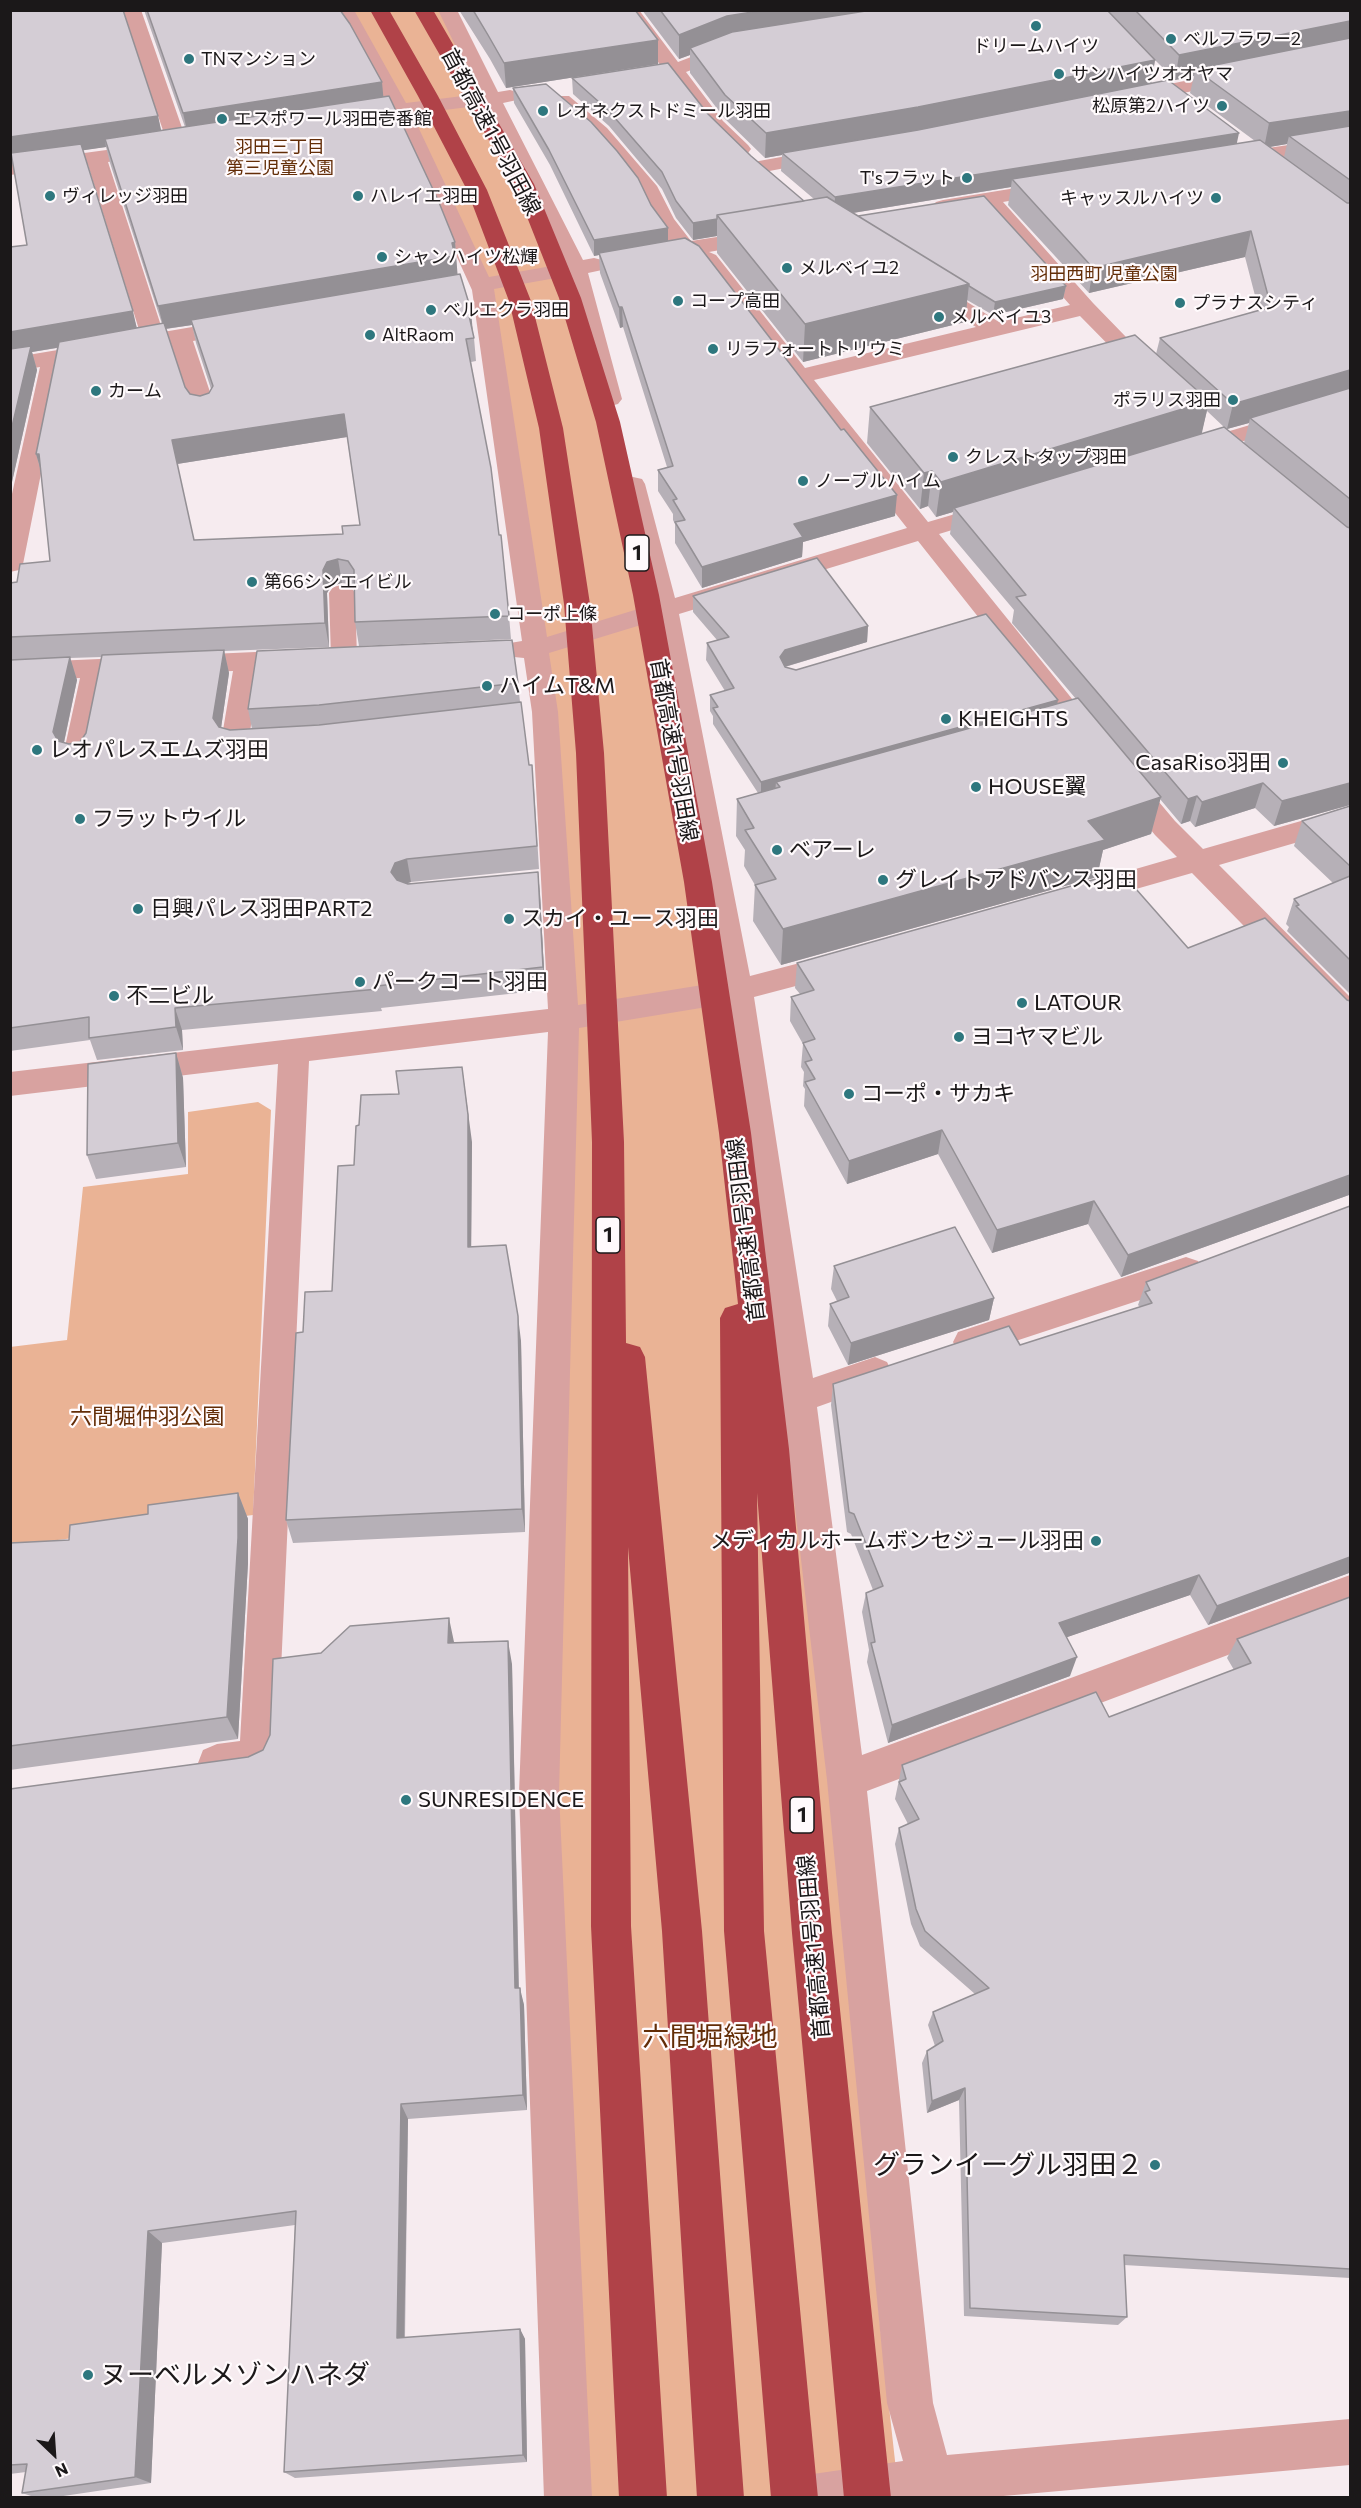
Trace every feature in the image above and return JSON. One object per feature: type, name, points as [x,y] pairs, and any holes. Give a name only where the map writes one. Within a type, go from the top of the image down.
[{"type":"highway","name":"首都高速1号羽田線","points":[[379,10],[428,96],[477,190],[520,301],[551,428],[577,604],[589,741],[608,1142],[611,1926],[643,2498]]},
{"type":"highway","name":"首都高速1号羽田線","points":[[423,10],[524,184],[570,298],[608,422],[646,595],[698,882],[735,1133],[771,1449],[813,1945],[868,2498]]},
{"type":"highway","points":[[735,1133],[744,1932],[795,2498]]},
{"type":"highway","points":[[608,1142],[682,1931],[721,2498]]},
{"type":"street","points":[[131,10],[178,146]]},
{"type":"street","points":[[344,10],[392,111],[470,287],[535,649],[533,714],[544,881],[564,1019],[539,1793],[568,2498]]},
{"type":"street","points":[[447,10],[576,268],[718,822],[799,1398],[846,1780],[910,2403],[932,2489]]},
{"type":"street","points":[[629,10],[716,124],[775,180]]},
{"type":"street","points":[[608,81],[675,70],[727,49],[751,45]]},
{"type":"street","points":[[1116,101],[1256,73]]},
{"type":"street","points":[[1154,74],[1187,103]]},
{"type":"street","points":[[392,111],[574,86]]},
{"type":"street","points":[[542,92],[600,132],[650,190],[664,219],[683,246],[708,260],[942,554],[979,621],[1064,725],[1109,762],[1164,828],[1345,1003]]},
{"type":"street","points":[[1231,137],[1281,172]]},
{"type":"street","points":[[10,169],[201,142]]},
{"type":"street","points":[[1209,163],[1350,142]]},
{"type":"street","points":[[759,167],[849,151]]},
{"type":"street","points":[[96,158],[154,341]]},
{"type":"street","points":[[920,210],[1069,186]]},
{"type":"street","points":[[988,199],[1085,308],[1161,384]]},
{"type":"street","points":[[634,258],[783,233]]},
{"type":"street","points":[[470,287],[611,262]]},
{"type":"street","points":[[907,274],[995,329]]},
{"type":"street","points":[[801,376],[1085,308]]},
{"type":"street","points":[[10,365],[261,323]]},
{"type":"street","points":[[180,337],[204,410]]},
{"type":"street","points":[[10,564],[53,358]]},
{"type":"street","points":[[1167,457],[1350,402]]},
{"type":"street","points":[[1203,423],[1244,458]]},
{"type":"street","points":[[488,651],[535,649],[1023,501]]},
{"type":"street","points":[[10,672],[355,657],[342,593]]},
{"type":"street","points":[[247,662],[235,742],[290,739]]},
{"type":"street","points":[[77,756],[95,669]]},
{"type":"street","points":[[1064,900],[1350,817]]},
{"type":"street","points":[[10,1084],[564,1019],[740,990],[866,956]]},
{"type":"street","points":[[187,1767],[258,1757],[294,1051]]},
{"type":"street","points":[[945,1350],[1213,1262]]},
{"type":"street","points":[[799,1398],[900,1364]]},
{"type":"street","points":[[846,1780],[1350,1592]]},
{"type":"street","points":[[813,2498],[932,2489],[1350,2442]]},
{"type":"green space","name":"六間堀緑地","points":[[344,11],[447,11],[576,268],[799,1398],[880,2325],[899,2497],[568,2497],[539,1793],[555,880],[482,285]]},
{"type":"green space","name":"六間堀仲羽公園","points":[[258,1102],[271,1110],[253,1515],[11,1546],[10,1347],[67,1340],[83,1187],[188,1174],[188,1112]]},
{"type":"building","points":[[10,10],[123,10],[158,116],[10,137]]},
{"type":"building","points":[[147,10],[340,10],[382,82],[183,113]]},
{"type":"building","points":[[473,10],[635,10],[658,40],[504,63]]},
{"type":"building","points":[[660,10],[765,10],[727,16],[679,35]]},
{"type":"building","points":[[872,10],[1107,10],[1155,60],[918,107],[766,133],[725,95],[690,48],[732,32]]},
{"type":"building","points":[[1135,10],[1350,10],[1350,21],[1179,55]]},
{"type":"building","points":[[1350,38],[1350,111],[1269,123],[1195,69]]},
{"type":"building","points":[[668,63],[708,114],[751,156],[804,201],[717,215],[717,219],[693,223],[676,201],[662,172],[608,110],[572,78]]},
{"type":"building","points":[[1168,80],[1239,133],[835,197],[782,153],[918,130]]},
{"type":"building","points":[[546,84],[591,122],[617,151],[638,178],[651,205],[668,228],[594,240],[549,150],[513,88]]},
{"type":"building","points":[[389,96],[438,200],[455,242],[452,243],[455,256],[158,306],[105,139]]},
{"type":"building","points":[[1350,126],[1350,180],[1289,136]]},
{"type":"building","points":[[1260,140],[1350,203],[1350,370],[1233,404],[1160,338],[1271,307],[1251,231],[1093,268],[1012,179]]},
{"type":"building","points":[[81,144],[133,311],[10,332],[10,247],[27,245],[11,153]]},
{"type":"building","points":[[984,196],[1066,286],[995,302],[858,216]]},
{"type":"building","points":[[827,197],[969,284],[805,324],[717,215]]},
{"type":"building","points":[[685,238],[699,246],[841,430],[844,429],[897,495],[794,524],[803,537],[702,567],[675,522],[685,520],[673,500],[677,499],[658,470],[673,466],[622,307],[619,307],[599,253]]},
{"type":"building","points":[[460,274],[471,310],[468,311],[474,338],[466,339],[491,468],[499,535],[501,535],[509,616],[355,622],[354,570],[348,561],[338,559],[327,562],[323,570],[325,623],[10,637],[10,583],[17,582],[20,564],[50,561],[39,454],[36,454],[59,342],[164,323],[185,387],[190,394],[200,396],[209,393],[213,386],[191,320]],"holes":[[[344,414],[360,525],[342,526],[343,534],[194,540],[172,440]]]},
{"type":"building","points":[[1135,335],[1209,401],[941,482],[932,471],[924,473],[870,407]]},
{"type":"building","points":[[31,346],[10,435],[10,349]]},
{"type":"building","points":[[1350,388],[1350,499],[1250,418]]},
{"type":"building","points":[[1224,427],[1350,528],[1350,783],[1282,801],[1263,783],[1202,802],[1197,796],[1188,799],[1016,597],[1026,595],[954,508]]},
{"type":"building","points":[[817,558],[868,626],[785,650],[780,657],[785,667],[796,670],[986,614],[1058,700],[761,782],[713,708],[718,707],[710,695],[734,688],[707,643],[729,637],[693,596]]},
{"type":"building","points":[[512,640],[518,683],[319,705],[248,709],[257,651]]},
{"type":"building","points":[[224,650],[213,718],[219,727],[230,730],[319,725],[521,702],[529,765],[532,765],[537,846],[407,859],[395,863],[391,872],[397,880],[408,884],[538,872],[543,967],[377,986],[378,989],[175,1008],[176,1027],[89,1038],[89,1017],[10,1028],[10,660],[70,657],[53,732],[58,741],[69,744],[80,742],[86,733],[102,655]]},
{"type":"building","points":[[1078,698],[1161,797],[1088,821],[1105,840],[783,929],[755,885],[776,879],[745,830],[754,828],[737,799],[780,787],[776,782]]},
{"type":"building","points":[[1350,806],[1350,866],[1302,821]]},
{"type":"building","points":[[1121,872],[1188,948],[1265,918],[1350,1001],[1350,1175],[1128,1255],[1094,1201],[997,1230],[942,1130],[849,1161],[805,1082],[815,1079],[805,1062],[812,1060],[803,1043],[815,1039],[791,997],[814,990],[797,963]]},
{"type":"building","points":[[1350,876],[1350,960],[1296,906],[1299,905],[1294,899]]},
{"type":"building","points":[[176,1053],[178,1143],[87,1155],[88,1064]]},
{"type":"building","points":[[462,1067],[468,1115],[468,1247],[506,1245],[518,1316],[522,1509],[286,1520],[296,1333],[303,1332],[305,1292],[332,1291],[338,1166],[354,1165],[356,1126],[359,1125],[361,1095],[399,1094],[396,1071]]},
{"type":"building","points":[[1350,1206],[1350,1557],[1217,1606],[1199,1575],[1059,1623],[1077,1657],[892,1725],[871,1643],[875,1642],[866,1593],[883,1586],[854,1514],[849,1512],[833,1384],[1009,1326],[1020,1345],[1152,1303],[1145,1292],[1150,1290],[1146,1282]]},
{"type":"building","points":[[955,1227],[994,1298],[851,1343],[830,1304],[849,1297],[834,1266]]},
{"type":"building","points":[[238,1493],[238,1538],[227,1717],[10,1746],[10,1543],[69,1540],[70,1525],[148,1514],[148,1505]]},
{"type":"building","points":[[1350,1597],[1350,2269],[1124,2255],[1127,2317],[970,2308],[965,2088],[932,2101],[927,2051],[943,2041],[933,2012],[989,1988],[925,1931],[916,1909],[899,1828],[919,1819],[899,1782],[906,1779],[902,1765],[1096,1692],[1109,1717],[1251,1663],[1237,1639]]},
{"type":"building","points":[[449,1618],[448,1643],[508,1641],[515,1988],[520,1988],[523,2095],[401,2104],[397,2338],[520,2329],[523,2455],[284,2472],[296,2211],[148,2231],[135,2477],[22,2493],[27,2464],[10,2465],[10,1789],[248,1757],[263,1750],[270,1735],[273,1659],[321,1653],[350,1626]]},
{"type":"place","name":"ドリームハイツ","points":[[1036,26]]},
{"type":"place","name":"ベルフラワー2","points":[[1171,39]]},
{"type":"place","name":"TNマンション","points":[[189,59]]},
{"type":"place","name":"サンハイツオオヤマ","points":[[1059,74]]},
{"type":"place","name":"松原第2ハイツ","points":[[1222,106]]},
{"type":"place","name":"レオネクストドミール羽田","points":[[543,111]]},
{"type":"place","name":"エスポワール羽田壱番館","points":[[222,119]]},
{"type":"place","name":"T'sフラット","points":[[967,178]]},
{"type":"place","name":"ヴィレッジ羽田","points":[[50,196]]},
{"type":"place","name":"ハレイエ羽田","points":[[358,196]]},
{"type":"place","name":"キャッスルハイツ","points":[[1216,198]]},
{"type":"place","name":"シャンハイツ松輝","points":[[382,257]]},
{"type":"place","name":"メルベイユ2","points":[[787,268]]},
{"type":"place","name":"コープ高田","points":[[678,301]]},
{"type":"place","name":"プラナスシティ","points":[[1180,303]]},
{"type":"place","name":"ベルエクラ羽田","points":[[431,310]]},
{"type":"place","name":"メルベイユ3","points":[[939,317]]},
{"type":"place","name":"AltRaom","points":[[370,335]]},
{"type":"place","name":"リラフォートトリウミ","points":[[713,349]]},
{"type":"place","name":"カーム","points":[[96,391]]},
{"type":"place","name":"ポラリス羽田","points":[[1233,400]]},
{"type":"place","name":"クレストタップ羽田","points":[[953,457]]},
{"type":"place","name":"ノーブルハイム","points":[[803,481]]},
{"type":"place","name":"第66シンエイビル","points":[[252,582]]},
{"type":"place","name":"コーポ上條","points":[[495,614]]},
{"type":"place","name":"ハイムT&M","points":[[487,686]]},
{"type":"place","name":"KHEIGHTS","points":[[946,719]]},
{"type":"place","name":"レオパレスエムズ羽田","points":[[37,750]]},
{"type":"place","name":"CasaRiso羽田","points":[[1283,763]]},
{"type":"place","name":"HOUSE翼","points":[[976,787]]},
{"type":"place","name":"フラットウイル","points":[[80,819]]},
{"type":"place","name":"ベアーレ","points":[[777,850]]},
{"type":"place","name":"グレイトアドバンス羽田","points":[[883,880]]},
{"type":"place","name":"日興パレス羽田PART2","points":[[138,909]]},
{"type":"place","name":"スカイ・ユース羽田","points":[[509,919]]},
{"type":"place","name":"パークコート羽田","points":[[360,982]]},
{"type":"place","name":"不二ビル","points":[[114,996]]},
{"type":"place","name":"LATOUR","points":[[1022,1003]]},
{"type":"place","name":"ヨコヤマビル","points":[[959,1037]]},
{"type":"place","name":"コーポ・サカキ","points":[[849,1094]]},
{"type":"place","name":"メディカルホームボンセジュール羽田","points":[[1096,1541]]},
{"type":"place","name":"SUNRESIDENCE","points":[[406,1800]]},
{"type":"place","name":"グランイーグル羽田２","points":[[1155,2165]]},
{"type":"place","name":"ヌーベルメゾンハネダ","points":[[88,2375]]},
{"type":"park label","name":"羽田三丁目 第三児童公園","points":[[280,157]]},
{"type":"park label","name":"羽田西町 児童公園","points":[[1104,274]]}]
